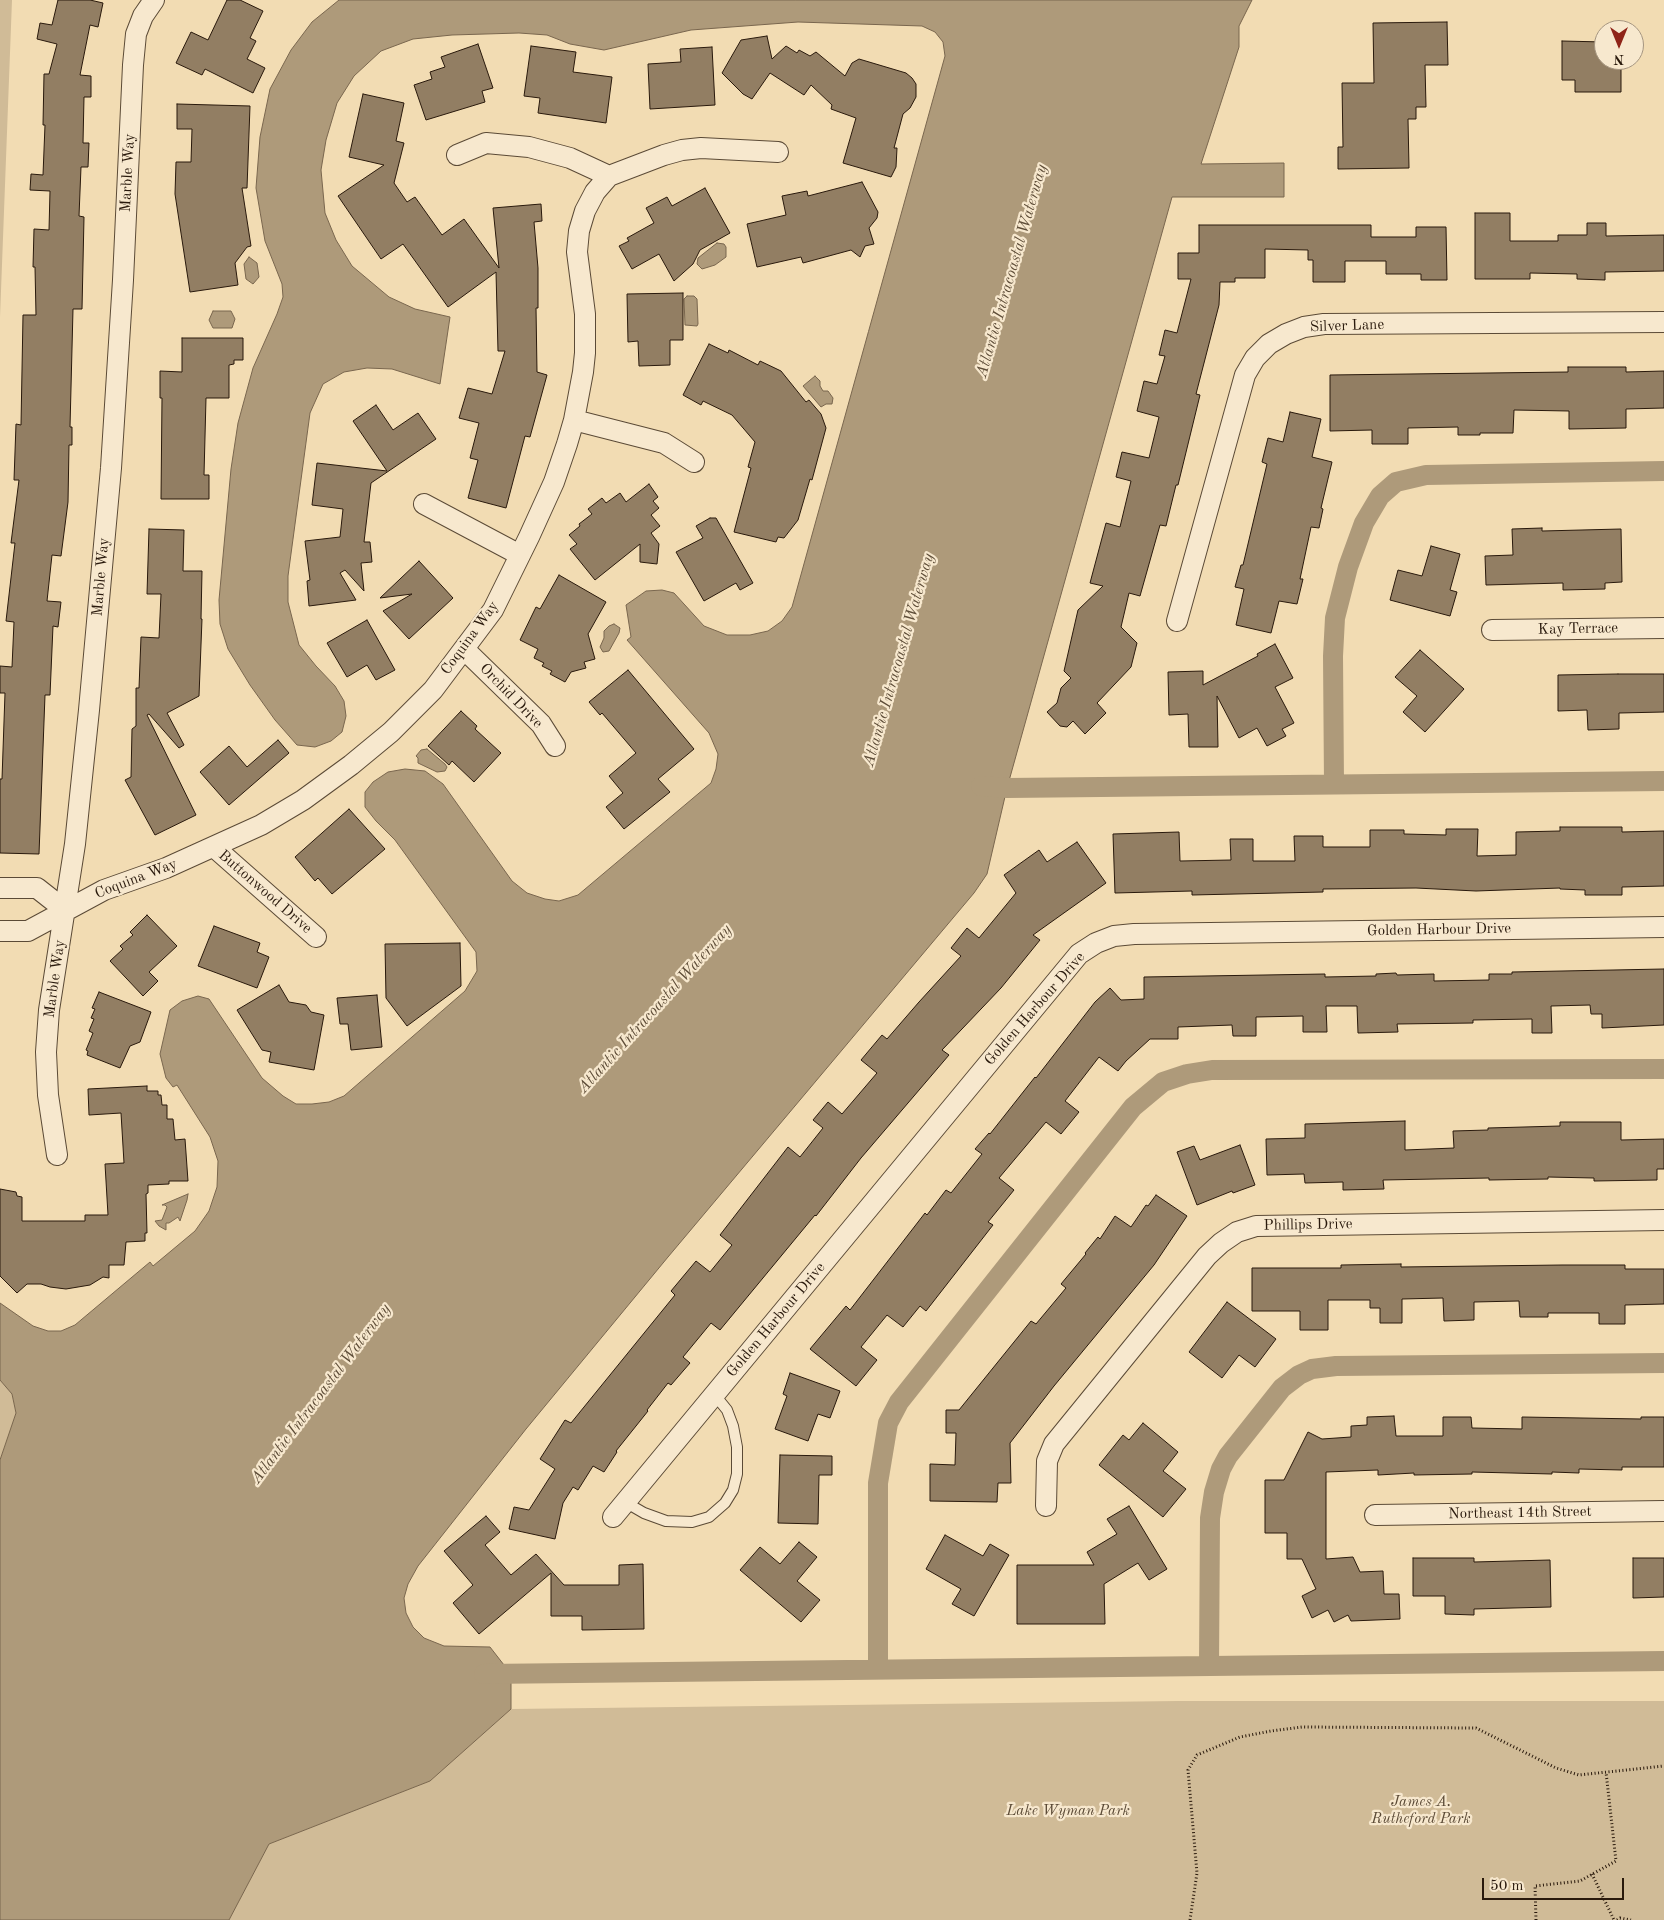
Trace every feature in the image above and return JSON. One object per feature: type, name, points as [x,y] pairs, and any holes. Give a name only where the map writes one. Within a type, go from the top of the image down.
[{"type":"street","name":"Marble Way","points":[[57,1155],[48,1096],[46,1052],[49,1010],[76,844],[90,710],[111,468],[123,280],[133,57],[136,34],[143,16],[154,0]]},
{"type":"street","points":[[457,155],[486,143],[522,146],[570,158],[609,176],[682,150],[701,148],[778,152]]},
{"type":"street","name":"Coquina Way","points":[[0,931],[28,931],[104,890],[166,868],[269,820],[302,800],[350,765],[390,732],[432,690],[493,610],[554,482],[574,420],[585,353],[585,314],[577,252],[579,231],[585,211],[595,192],[609,176]]},
{"type":"street","name":"Silver Lane","points":[[1177,620],[1245,375],[1255,358],[1269,344],[1286,334],[1304,327],[1324,324],[1664,322]]},
{"type":"street","points":[[574,420],[664,443],[694,462]]},
{"type":"street","points":[[424,504],[520,555]]},
{"type":"street","name":"Kay Terrace","points":[[1492,630],[1664,628]]},
{"type":"street","name":"Orchid Drive","points":[[464,649],[541,724],[555,746]]},
{"type":"street","name":"Buttonwood Drive","points":[[214,847],[316,937]]},
{"type":"street","points":[[0,888],[37,888],[66,910]]},
{"type":"street","name":"Golden Harbour Drive","points":[[619,1509],[1079,954],[1096,943],[1114,936],[1134,934],[1664,927]]},
{"type":"street","name":"Phillips Drive","points":[[1046,1506],[1048,1461],[1054,1444],[1207,1256],[1220,1243],[1237,1232],[1256,1226],[1664,1220]]},
{"type":"street","name":"Northeast 14th Street","points":[[1375,1515],[1664,1511]]},
{"type":"lane","points":[[619,1509],[644,1513],[666,1521],[692,1522],[709,1516],[725,1503],[733,1490],[737,1474],[737,1447],[733,1426],[727,1410],[714,1394]]},
{"type":"path","points":[[1190,1920],[1196,1873],[1188,1770],[1197,1755],[1240,1737],[1270,1730],[1302,1727],[1476,1728],[1556,1768],[1579,1775],[1664,1766]]},
{"type":"path","points":[[1536,1920],[1535,1886],[1580,1881],[1616,1861],[1606,1772]]},
{"type":"path","points":[[1592,1874],[1616,1920],[1620,1918],[1631,1920]]},
{"type":"green space","points":[[0,0],[12,0],[0,317]]},
{"type":"green space","points":[[0,1380],[12,1394],[16,1413],[0,1460]]},
{"type":"green space","name":"Lake Wyman Park","points":[[1178,1701],[1664,1701],[1664,1920],[229,1920],[269,1844],[430,1781],[511,1709]]},
{"type":"water","name":"Atlantic Intracoastal Waterway","points":[[339,0],[1252,0],[1239,26],[1239,47],[1201,164],[1284,163],[1284,197],[1172,197],[1007,788],[987,874],[974,893],[526,1429],[418,1566],[408,1584],[404,1598],[406,1613],[413,1627],[424,1638],[444,1646],[490,1647],[511,1674],[511,1709],[430,1781],[269,1844],[229,1920],[0,1920],[0,1460],[16,1413],[12,1394],[0,1380],[0,1303],[33,1326],[48,1331],[61,1331],[75,1325],[150,1262],[153,1266],[195,1231],[209,1211],[217,1187],[218,1161],[210,1137],[177,1085],[173,1087],[166,1078],[160,1054],[170,1010],[182,1001],[198,996],[209,999],[262,1078],[283,1096],[296,1104],[312,1104],[329,1102],[344,1096],[465,991],[477,971],[476,952],[395,840],[365,807],[365,792],[373,782],[388,772],[405,769],[425,771],[443,784],[512,881],[527,893],[559,901],[578,895],[711,783],[716,769],[718,754],[709,733],[627,640],[631,637],[626,605],[646,591],[662,590],[674,593],[704,626],[727,635],[750,635],[768,631],[782,621],[792,607],[945,56],[943,42],[935,32],[922,26],[798,22],[691,30],[604,50],[570,44],[547,35],[519,33],[452,35],[413,39],[381,51],[354,76],[337,103],[326,140],[321,170],[325,213],[336,240],[352,266],[389,297],[415,309],[450,317],[440,384],[392,369],[367,368],[344,372],[323,384],[310,413],[288,576],[288,602],[299,645],[335,686],[344,701],[346,716],[342,732],[331,741],[315,747],[297,745],[275,720],[250,685],[228,649],[220,624],[219,600],[231,469],[238,423],[253,368],[283,297],[282,284],[265,241],[256,188],[260,137],[270,89],[291,50],[312,22]]},
{"type":"water","points":[[717,243],[724,244],[726,247],[726,257],[715,265],[702,269],[697,264],[698,258]]},
{"type":"water","points":[[249,257],[257,263],[259,277],[253,284],[246,279],[244,264]]},
{"type":"water","points":[[687,296],[694,296],[697,299],[697,326],[685,325],[684,299]]},
{"type":"water","points":[[213,311],[231,311],[235,319],[232,328],[213,328],[209,320]]},
{"type":"water","points":[[815,376],[820,381],[823,391],[828,391],[833,398],[832,404],[826,404],[821,407],[803,386]]},
{"type":"water","points":[[614,624],[620,628],[619,633],[609,651],[603,652],[600,647],[604,638],[604,631]]},
{"type":"water","points":[[427,749],[445,764],[447,767],[445,771],[437,772],[418,763],[416,756],[421,750]]},
{"type":"water","points":[[188,1194],[180,1221],[178,1217],[166,1223],[166,1230],[159,1226],[155,1221],[162,1220],[167,1207],[162,1205]]},
{"type":"building","points":[[58,0],[90,0],[103,3],[98,27],[90,25],[80,75],[91,76],[91,97],[84,97],[83,143],[89,143],[88,167],[81,167],[79,216],[84,217],[82,309],[73,309],[70,427],[72,427],[72,445],[69,445],[68,502],[61,556],[52,555],[47,601],[61,602],[58,627],[53,626],[50,695],[45,695],[39,854],[0,853],[0,779],[2,779],[5,693],[0,693],[0,666],[12,667],[14,622],[6,621],[15,543],[11,543],[19,480],[14,480],[16,424],[21,425],[23,315],[36,315],[35,267],[33,267],[34,229],[49,230],[50,191],[30,190],[31,174],[43,175],[45,125],[43,125],[44,74],[49,74],[57,44],[37,39],[40,23],[52,25]]},
{"type":"building","points":[[227,0],[240,0],[263,11],[250,38],[256,41],[247,59],[265,68],[253,93],[205,69],[202,75],[176,63],[191,32],[208,40]]},
{"type":"building","points":[[1447,22],[1448,65],[1425,65],[1426,107],[1416,107],[1416,119],[1408,119],[1409,168],[1338,169],[1338,147],[1343,147],[1342,83],[1374,83],[1373,23]]},
{"type":"building","points":[[767,36],[772,59],[786,46],[797,53],[799,50],[810,56],[816,52],[845,76],[852,63],[859,59],[906,73],[912,78],[916,84],[916,97],[910,108],[903,114],[894,148],[897,148],[896,167],[891,177],[843,163],[856,118],[831,109],[832,105],[811,85],[804,95],[770,73],[752,99],[743,94],[722,73],[741,40]]},
{"type":"building","points":[[1562,41],[1594,42],[1594,70],[1621,70],[1621,92],[1575,92],[1575,80],[1562,80]]},
{"type":"building","points":[[478,44],[493,88],[482,91],[485,102],[426,120],[414,85],[432,79],[430,72],[445,67],[441,57]]},
{"type":"building","points":[[531,46],[576,52],[573,72],[612,77],[606,123],[538,113],[540,98],[524,96]]},
{"type":"building","points":[[712,47],[715,105],[650,109],[648,64],[681,62],[680,49]]},
{"type":"building","points":[[363,94],[404,103],[396,141],[404,143],[394,183],[407,202],[415,197],[442,235],[464,219],[499,268],[493,208],[541,204],[542,221],[534,222],[538,268],[538,308],[536,308],[537,372],[547,375],[530,437],[525,436],[506,508],[468,498],[478,460],[470,458],[479,423],[459,418],[468,388],[492,394],[505,351],[498,351],[496,272],[448,307],[403,244],[381,259],[338,196],[384,165],[349,157]]},
{"type":"building","points":[[177,104],[250,106],[247,188],[242,188],[251,246],[247,247],[235,263],[238,285],[190,292],[175,194],[176,162],[191,162],[192,129],[177,129]]},
{"type":"building","points":[[862,182],[878,212],[877,218],[869,228],[874,244],[865,246],[860,257],[851,250],[803,263],[801,257],[757,267],[747,224],[786,215],[782,196],[807,191],[808,196]]},
{"type":"building","points":[[705,188],[730,233],[700,250],[693,264],[674,281],[659,254],[632,269],[619,246],[629,241],[627,238],[654,223],[646,208],[667,197],[672,206]]},
{"type":"building","points":[[1475,213],[1510,213],[1510,241],[1558,241],[1558,235],[1587,235],[1587,223],[1606,223],[1606,236],[1664,235],[1664,271],[1605,272],[1605,280],[1577,279],[1577,274],[1530,273],[1530,279],[1475,279]]},
{"type":"building","points":[[1199,225],[1371,225],[1371,237],[1416,237],[1416,227],[1446,227],[1447,280],[1421,280],[1421,274],[1386,274],[1386,261],[1345,261],[1345,282],[1313,282],[1313,260],[1308,260],[1308,250],[1265,249],[1265,278],[1235,278],[1235,282],[1220,282],[1219,305],[1196,394],[1200,395],[1178,485],[1176,485],[1166,526],[1160,525],[1140,596],[1129,593],[1121,627],[1137,643],[1131,667],[1097,703],[1106,713],[1085,734],[1073,721],[1067,727],[1060,726],[1047,712],[1057,703],[1061,688],[1071,678],[1064,671],[1078,610],[1103,586],[1090,583],[1106,523],[1120,527],[1131,481],[1116,477],[1122,452],[1149,458],[1159,417],[1137,411],[1144,381],[1157,384],[1165,356],[1159,355],[1165,330],[1177,333],[1191,279],[1178,279],[1178,253],[1199,253]]},
{"type":"building","points":[[683,293],[683,340],[670,340],[670,365],[639,366],[638,341],[628,342],[627,294]]},
{"type":"building","points":[[182,338],[243,338],[243,360],[234,360],[234,364],[229,365],[229,398],[206,398],[204,475],[209,475],[209,499],[161,499],[162,398],[160,398],[160,371],[182,372]]},
{"type":"building","points":[[709,344],[728,353],[729,350],[758,365],[760,361],[781,371],[806,402],[809,400],[821,414],[826,428],[812,480],[810,479],[798,520],[784,538],[778,537],[776,542],[734,532],[751,468],[748,467],[755,442],[732,415],[703,401],[701,405],[683,395]]},
{"type":"building","points":[[1568,367],[1626,367],[1626,372],[1664,371],[1664,408],[1626,409],[1626,428],[1569,429],[1569,411],[1514,410],[1513,433],[1458,435],[1458,427],[1408,428],[1408,444],[1372,444],[1372,430],[1330,431],[1330,375],[1568,372]]},
{"type":"building","points":[[376,405],[393,430],[418,413],[436,439],[371,483],[364,542],[370,542],[372,562],[361,563],[364,591],[345,570],[340,573],[356,600],[309,606],[307,581],[310,580],[305,541],[340,537],[343,509],[312,505],[317,463],[387,471],[353,421]]},
{"type":"building","points":[[1290,412],[1321,419],[1312,457],[1332,462],[1321,508],[1323,509],[1319,528],[1311,527],[1300,579],[1303,579],[1297,604],[1279,601],[1271,633],[1236,625],[1244,589],[1235,587],[1241,565],[1243,565],[1267,464],[1262,462],[1268,438],[1283,442]]},
{"type":"building","points":[[649,484],[658,497],[653,501],[659,508],[651,515],[660,526],[651,533],[659,544],[657,564],[640,562],[640,544],[595,580],[570,549],[577,544],[569,535],[592,514],[588,509],[602,498],[606,503],[620,493],[626,502]]},
{"type":"building","points":[[710,518],[716,518],[753,583],[740,590],[736,583],[704,601],[676,552],[703,538],[696,526]]},
{"type":"building","points":[[1542,528],[1542,531],[1621,529],[1622,582],[1605,583],[1605,589],[1563,590],[1563,583],[1486,585],[1485,556],[1513,555],[1512,529]]},
{"type":"building","points":[[149,529],[184,530],[183,571],[202,571],[199,696],[167,713],[184,745],[179,748],[149,714],[147,715],[196,815],[155,835],[125,780],[131,777],[132,729],[136,726],[136,688],[139,688],[141,637],[159,638],[161,594],[147,594]]},
{"type":"building","points":[[1431,546],[1460,554],[1450,590],[1457,592],[1450,616],[1390,600],[1398,570],[1422,576]]},
{"type":"building","points":[[419,561],[453,598],[409,639],[383,611],[412,594],[380,598]]},
{"type":"building","points":[[559,575],[606,602],[588,634],[595,659],[584,662],[586,668],[571,672],[565,682],[550,674],[552,671],[542,666],[544,663],[534,658],[538,649],[520,640],[536,607],[540,609]]},
{"type":"building","points":[[367,620],[395,670],[376,680],[367,665],[347,677],[327,643]]},
{"type":"building","points":[[1275,644],[1293,678],[1275,687],[1294,723],[1282,729],[1286,736],[1267,746],[1257,728],[1239,738],[1217,696],[1218,747],[1189,747],[1188,714],[1169,715],[1168,672],[1203,671],[1203,685],[1258,656],[1257,654]]},
{"type":"building","points":[[1420,650],[1464,689],[1425,732],[1403,712],[1417,696],[1395,677]]},
{"type":"building","points":[[628,670],[694,749],[658,779],[670,792],[624,829],[606,807],[623,793],[609,776],[636,753],[602,713],[600,715],[589,702]]},
{"type":"building","points":[[1664,674],[1664,712],[1619,713],[1619,729],[1588,730],[1587,710],[1558,711],[1558,675]]},
{"type":"building","points":[[461,711],[477,726],[475,729],[501,753],[474,782],[452,761],[449,765],[428,746]]},
{"type":"building","points":[[278,740],[289,753],[229,805],[200,772],[229,746],[247,767]]},
{"type":"building","points":[[349,809],[385,849],[332,894],[318,878],[315,881],[295,857]]},
{"type":"building","points":[[1560,827],[1622,827],[1622,832],[1664,831],[1664,886],[1622,887],[1622,895],[1585,895],[1585,890],[1560,888],[1476,891],[1416,888],[1323,889],[1323,892],[1192,895],[1192,891],[1115,893],[1113,834],[1179,832],[1180,861],[1231,860],[1230,839],[1253,839],[1253,861],[1295,861],[1294,836],[1323,836],[1323,847],[1370,847],[1370,830],[1404,830],[1404,834],[1446,835],[1446,829],[1478,829],[1477,856],[1516,855],[1516,832],[1560,831]]},
{"type":"building","points":[[1077,842],[1106,883],[1033,935],[1040,940],[1001,988],[942,1050],[949,1055],[861,1158],[816,1216],[720,1330],[711,1323],[683,1357],[690,1363],[671,1385],[668,1383],[616,1451],[604,1472],[593,1466],[578,1490],[573,1487],[563,1503],[555,1539],[509,1529],[514,1507],[529,1510],[555,1469],[540,1459],[565,1420],[571,1423],[675,1295],[671,1291],[696,1261],[710,1272],[732,1245],[720,1235],[788,1147],[800,1157],[823,1128],[813,1120],[828,1102],[842,1114],[877,1073],[861,1060],[882,1035],[887,1039],[961,956],[951,948],[967,928],[979,938],[1016,893],[1004,875],[1039,850],[1047,862]]},
{"type":"building","points":[[147,915],[177,946],[149,972],[158,981],[143,996],[110,961],[123,949],[120,946],[133,935],[130,932]]},
{"type":"building","points":[[214,926],[260,943],[257,952],[269,957],[257,988],[198,966]]},
{"type":"building","points":[[460,943],[461,986],[407,1026],[386,998],[385,944]]},
{"type":"building","points":[[1664,969],[1664,1025],[1602,1028],[1602,1014],[1591,1014],[1590,1005],[1551,1006],[1552,1033],[1532,1033],[1532,1019],[1473,1020],[1473,1023],[1397,1024],[1398,1032],[1358,1033],[1357,1006],[1326,1006],[1327,1032],[1303,1032],[1303,1016],[1256,1017],[1256,1036],[1233,1036],[1232,1025],[1178,1027],[1178,1039],[1150,1039],[1118,1071],[1099,1057],[1065,1101],[1079,1112],[1061,1134],[1046,1122],[999,1178],[1014,1190],[988,1222],[993,1225],[926,1311],[920,1306],[903,1327],[887,1315],[861,1347],[877,1360],[856,1386],[810,1349],[846,1306],[850,1310],[925,1213],[927,1215],[946,1190],[951,1193],[982,1154],[975,1149],[990,1134],[1036,1078],[1095,1002],[1110,988],[1121,1000],[1144,999],[1144,977],[1325,974],[1325,977],[1376,976],[1376,974],[1396,973],[1397,975],[1434,974],[1434,981],[1489,980],[1489,974],[1512,974],[1512,972]]},
{"type":"building","points":[[279,985],[289,1002],[306,1005],[311,1012],[324,1015],[314,1070],[269,1062],[271,1052],[262,1050],[237,1010]]},
{"type":"building","points":[[99,992],[151,1012],[140,1042],[130,1046],[120,1068],[87,1055],[88,1051],[86,1050],[93,1033],[89,1031],[94,1019],[91,1018],[95,1009],[92,1008]]},
{"type":"building","points":[[377,995],[382,1047],[351,1050],[348,1024],[340,1024],[337,998]]},
{"type":"building","points":[[147,1086],[147,1091],[158,1091],[158,1095],[161,1095],[162,1105],[167,1105],[167,1119],[173,1119],[175,1140],[185,1139],[188,1181],[169,1181],[169,1184],[148,1185],[148,1193],[146,1194],[147,1233],[145,1233],[145,1241],[126,1242],[124,1265],[109,1265],[109,1278],[103,1277],[90,1285],[66,1289],[41,1284],[27,1284],[17,1293],[0,1276],[0,1189],[16,1192],[17,1196],[22,1197],[22,1221],[85,1221],[85,1215],[108,1215],[105,1164],[124,1163],[121,1113],[89,1115],[88,1089]]},
{"type":"building","points":[[1405,1121],[1405,1150],[1454,1148],[1453,1131],[1560,1126],[1560,1122],[1621,1122],[1621,1140],[1664,1139],[1664,1169],[1657,1169],[1657,1180],[1594,1181],[1594,1178],[1548,1177],[1548,1179],[1383,1180],[1384,1189],[1343,1190],[1343,1182],[1305,1183],[1304,1174],[1267,1175],[1266,1139],[1305,1138],[1305,1124]]},
{"type":"building","points":[[1240,1145],[1255,1185],[1233,1193],[1232,1191],[1197,1205],[1177,1152],[1194,1146],[1200,1160]]},
{"type":"building","points":[[1156,1195],[1187,1216],[1154,1265],[1054,1386],[1010,1443],[1011,1483],[998,1483],[997,1502],[930,1501],[930,1464],[955,1465],[956,1433],[946,1433],[946,1410],[959,1410],[1031,1321],[1036,1324],[1066,1288],[1061,1284],[1098,1237],[1100,1239],[1115,1216],[1131,1227],[1146,1205],[1148,1206]]},
{"type":"building","points":[[1401,1264],[1401,1267],[1625,1265],[1625,1269],[1664,1269],[1664,1304],[1625,1305],[1625,1324],[1599,1324],[1599,1313],[1548,1313],[1548,1317],[1520,1317],[1519,1301],[1474,1302],[1474,1320],[1444,1321],[1443,1298],[1402,1299],[1402,1323],[1380,1323],[1380,1308],[1370,1308],[1370,1300],[1328,1300],[1328,1330],[1300,1330],[1300,1311],[1252,1311],[1252,1268],[1341,1268],[1341,1265]]},
{"type":"building","points":[[1227,1302],[1276,1339],[1255,1367],[1239,1355],[1222,1378],[1189,1352]]},
{"type":"building","points":[[790,1373],[840,1391],[830,1418],[818,1414],[808,1441],[775,1429],[787,1396],[783,1394]]},
{"type":"building","points":[[1394,1416],[1396,1436],[1443,1436],[1443,1417],[1471,1417],[1472,1428],[1522,1429],[1522,1417],[1641,1419],[1641,1417],[1664,1417],[1664,1467],[1622,1467],[1622,1470],[1579,1469],[1579,1473],[1552,1472],[1552,1474],[1472,1472],[1472,1474],[1414,1475],[1414,1473],[1378,1475],[1378,1470],[1326,1472],[1326,1559],[1353,1557],[1360,1572],[1383,1571],[1384,1594],[1399,1594],[1400,1619],[1351,1621],[1348,1615],[1334,1622],[1328,1610],[1312,1618],[1302,1596],[1316,1589],[1302,1559],[1287,1559],[1287,1533],[1265,1533],[1265,1480],[1284,1480],[1308,1432],[1322,1439],[1351,1437],[1351,1426],[1367,1425],[1367,1417]]},
{"type":"building","points":[[1143,1423],[1178,1452],[1163,1471],[1186,1489],[1163,1517],[1099,1465],[1123,1435],[1129,1440]]},
{"type":"building","points":[[780,1455],[832,1456],[832,1475],[819,1475],[818,1524],[778,1523]]},
{"type":"building","points":[[1129,1506],[1167,1569],[1149,1580],[1138,1563],[1104,1584],[1105,1624],[1017,1624],[1017,1565],[1094,1565],[1087,1552],[1117,1534],[1107,1519]]},
{"type":"building","points":[[486,1516],[500,1532],[485,1545],[511,1575],[536,1554],[564,1585],[619,1585],[619,1565],[643,1564],[644,1629],[582,1630],[582,1616],[551,1616],[551,1573],[479,1634],[453,1603],[473,1585],[444,1551]]},
{"type":"building","points":[[945,1535],[983,1556],[990,1544],[1009,1555],[974,1616],[952,1604],[961,1589],[926,1569]]},
{"type":"building","points":[[799,1542],[817,1557],[797,1581],[820,1600],[801,1622],[740,1570],[760,1547],[780,1564]]},
{"type":"building","points":[[1413,1558],[1474,1558],[1474,1562],[1550,1560],[1551,1607],[1474,1609],[1474,1615],[1445,1614],[1445,1596],[1413,1596]]},
{"type":"building","points":[[1633,1558],[1664,1558],[1664,1597],[1633,1598]]},
{"type":"waterway","points":[[1334,784],[1333,656],[1335,618],[1348,567],[1364,523],[1380,496],[1396,482],[1426,475],[1664,471]]},
{"type":"waterway","points":[[981,786],[1007,788],[1664,781]]},
{"type":"waterway","points":[[878,1668],[878,1483],[888,1423],[899,1402],[1133,1107],[1163,1082],[1187,1074],[1212,1070],[1664,1069]]},
{"type":"waterway","points":[[1209,1665],[1210,1518],[1214,1492],[1221,1469],[1228,1456],[1282,1388],[1299,1375],[1312,1369],[1336,1366],[1664,1363]]},
{"type":"waterway","points":[[484,1674],[1664,1661]]},
{"type":"park label","name":"James A. Rutheford Park","points":[[1421,1810]]}]
